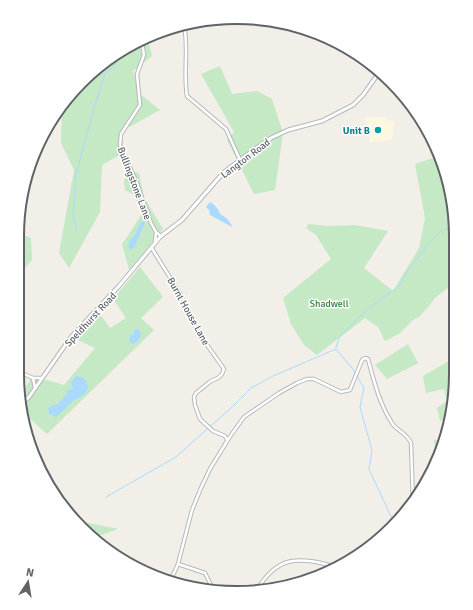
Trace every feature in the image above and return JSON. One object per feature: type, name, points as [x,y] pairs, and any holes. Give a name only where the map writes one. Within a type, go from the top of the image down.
[{"type":"street","points":[[185,30],[187,45],[185,84],[187,96],[226,129],[240,160]]},
{"type":"street","name":"Bullingstone Lane","points":[[143,46],[144,55],[137,74],[140,105],[121,134],[120,145],[136,181],[145,210],[156,232],[162,236]]},
{"type":"street","name":"Langton Road","points":[[162,236],[182,220],[219,178],[240,160],[271,138],[288,130],[322,121],[353,105],[361,98],[376,76]]},
{"type":"street","points":[[155,242],[156,232]]},
{"type":"street","name":"Speldhurst Road","points":[[26,400],[71,337],[119,286],[155,242],[162,236]]},
{"type":"street","name":"Burnt House Lane","points":[[151,248],[181,295],[188,313],[200,336],[224,369],[218,378],[211,381],[196,393],[194,397],[200,419],[213,431],[225,436],[227,440]]},
{"type":"street","points":[[172,576],[178,564],[192,510],[210,469],[227,440],[244,417],[296,383],[307,379],[314,379],[341,392],[350,390],[362,360],[365,358],[368,359],[374,385],[389,418],[394,425],[409,438],[411,443],[413,492]]},
{"type":"street","points":[[24,374],[33,378],[41,378]]},
{"type":"street","points":[[33,378],[35,388]]},
{"type":"street","points":[[260,584],[273,570],[286,562],[299,560],[328,565]]},
{"type":"street","points":[[178,564],[205,573],[211,584]]},
{"type":"shaded area","points":[[365,117],[387,118],[387,121],[394,121],[392,140],[370,142]]},
{"type":"green space","points":[[149,43],[152,56],[133,71],[140,94],[160,110],[122,131],[123,153],[102,165],[100,212],[69,268],[59,253],[74,170],[61,143],[62,116],[77,96],[107,68],[130,52]]},
{"type":"green space","points":[[220,66],[232,94],[257,91],[272,99],[283,133],[275,190],[254,194],[227,140],[234,132],[201,74]]},
{"type":"green space","name":"Shadwell","points":[[434,158],[442,182],[449,223],[449,287],[435,298],[419,317],[413,320],[400,333],[385,341],[378,327],[365,318],[317,355],[304,345],[291,324],[283,298],[331,259],[316,235],[306,228],[308,224],[328,226],[355,225],[388,231],[364,268],[393,291],[419,248],[425,218],[415,164]]},
{"type":"green space","points":[[128,170],[139,173],[144,197],[163,229],[129,270],[122,244],[142,213],[134,195],[125,190],[124,181]]},
{"type":"green space","points":[[24,235],[31,238],[32,260],[24,269]]},
{"type":"green space","points":[[140,267],[163,297],[141,318],[154,330],[47,434],[29,418],[24,390],[32,376],[64,385],[95,348],[78,340],[100,314],[110,328],[126,318],[113,299]]},
{"type":"green space","points":[[408,344],[418,363],[387,379],[375,365]]},
{"type":"green space","points":[[449,361],[449,387],[447,401],[444,389],[426,393],[423,376]]},
{"type":"green space","points":[[447,401],[444,420],[440,421],[437,408]]},
{"type":"green space","points":[[434,440],[439,440],[435,450]]},
{"type":"green space","points":[[84,522],[118,529],[99,536]]},
{"type":"water","points":[[210,202],[216,207],[220,214],[229,221],[232,227],[210,215],[209,210],[206,207]]},
{"type":"water","points":[[141,221],[145,223],[134,248],[130,250],[128,245],[135,235]]},
{"type":"water","points":[[137,329],[140,331],[141,336],[137,342],[132,344],[129,341],[130,335],[133,335],[134,330]]},
{"type":"water","points":[[76,376],[83,377],[87,382],[88,389],[86,393],[73,401],[56,417],[49,414],[48,408],[58,404],[66,395],[67,390],[73,389],[71,382]]},
{"type":"waterway","points":[[76,229],[73,218],[76,175],[105,73],[115,65],[116,62]]},
{"type":"waterway","points":[[336,348],[339,338],[358,318],[400,285],[406,273],[430,242],[441,231],[449,228]]},
{"type":"waterway","points":[[106,497],[176,457],[251,388],[273,376],[336,349],[355,373]]},
{"type":"waterway","points":[[357,376],[364,388],[360,407],[372,450],[369,469],[392,519]]},
{"type":"place","name":"Unit B","points":[[378,130]]}]
